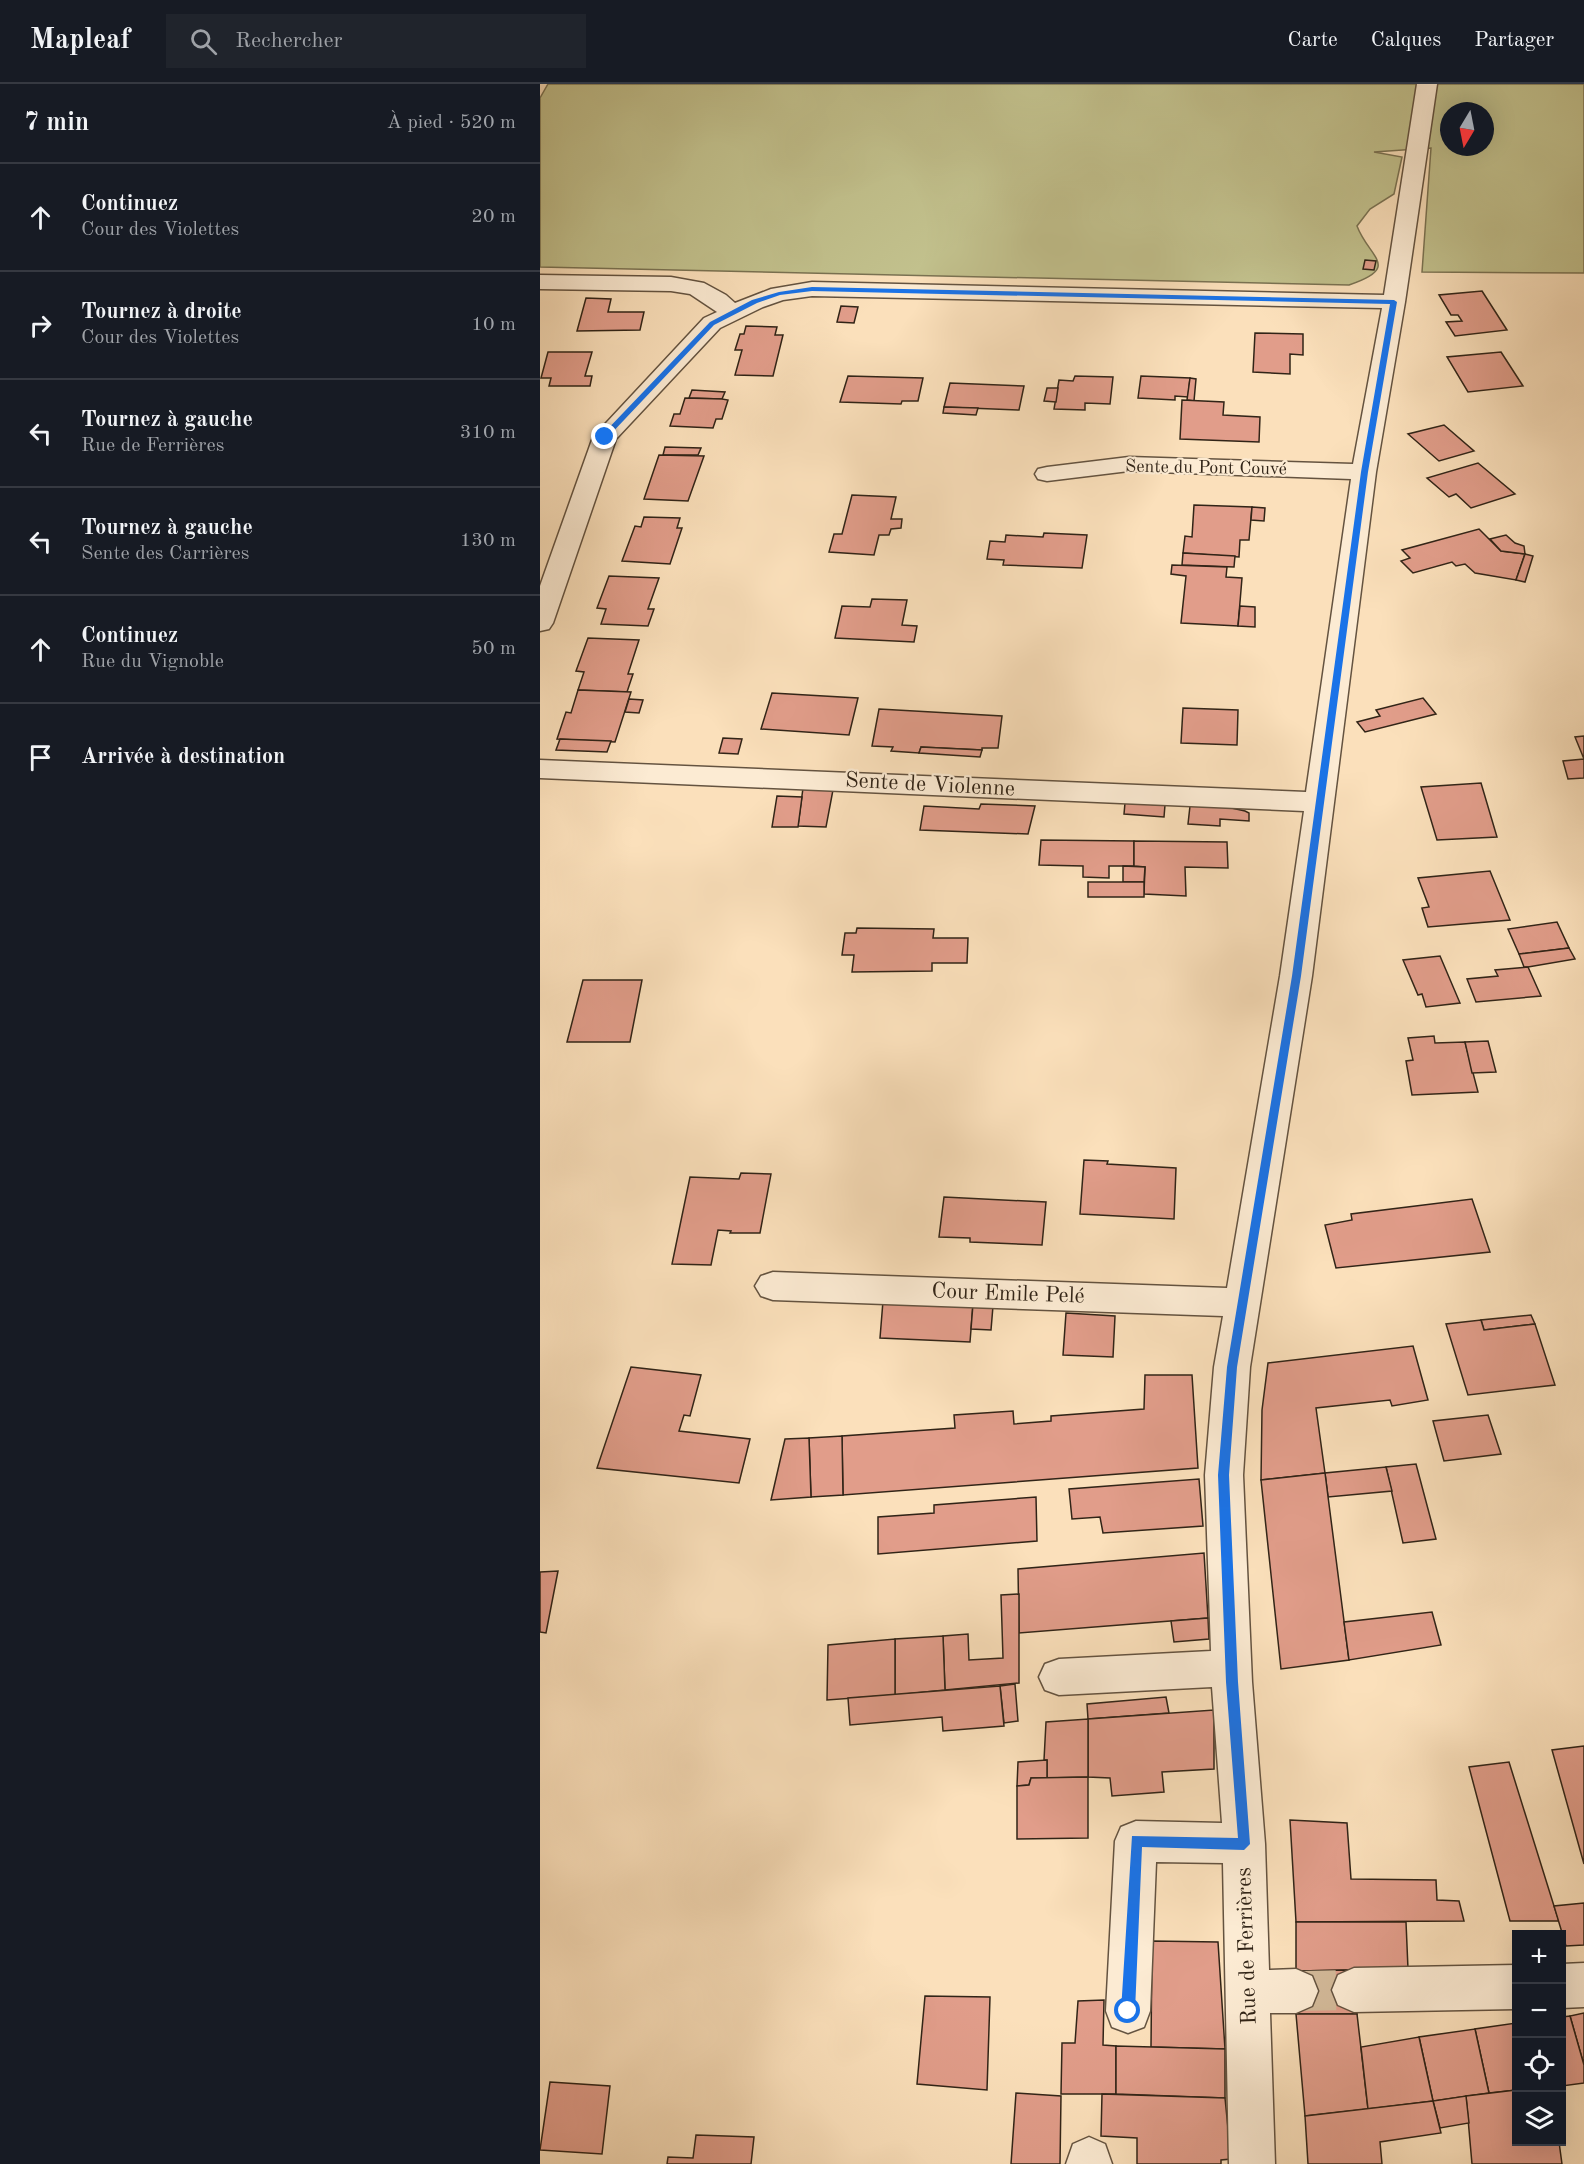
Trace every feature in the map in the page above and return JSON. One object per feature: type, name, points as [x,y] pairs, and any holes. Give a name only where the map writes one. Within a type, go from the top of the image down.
[{"type":"street","name":"Rue de Ferrières","points":[[1252,2164],[1244,1844],[1231,1668],[1224,1475],[1232,1367],[1296,976],[1364,472],[1394,302],[1427,84]]},
{"type":"street","points":[[540,282],[671,284],[696,288],[718,300],[732,313]]},
{"type":"street","points":[[540,623],[605,437],[712,323],[779,294],[812,289],[1394,302]]},
{"type":"street","name":"Sente du Pont Couvé","points":[[1047,474],[1130,464],[1364,472]]},
{"type":"street","name":"Sente de Violenne","points":[[540,769],[1320,802]]},
{"type":"street","name":"Cour Emile Pelé","points":[[772,1286],[1243,1303]]},
{"type":"street","points":[[1059,1677],[1231,1668]]},
{"type":"street","points":[[1128,2011],[1136,1841],[1244,1844]]},
{"type":"street","points":[[1566,1986],[1584,1985]]},
{"type":"street","points":[[1354,1990],[1512,1986]]},
{"type":"street","points":[[1249,1992],[1296,1991]]},
{"type":"shaded area","points":[[548,84],[1584,84],[1584,273],[1422,272],[1431,148],[1374,152],[1402,157],[1394,194],[1370,209],[1357,226],[1374,254],[1378,267],[1365,279],[1349,285],[540,267],[540,98]]},
{"type":"building","points":[[1365,260],[1376,261],[1374,270],[1363,269]]},
{"type":"building","points":[[1482,291],[1507,330],[1455,336],[1446,322],[1462,321],[1458,315],[1451,315],[1439,295]]},
{"type":"building","points":[[586,298],[611,299],[608,312],[644,312],[640,330],[577,331]]},
{"type":"building","points":[[841,306],[858,307],[854,323],[837,322]]},
{"type":"building","points":[[746,326],[777,327],[775,335],[783,335],[773,376],[735,375],[742,350],[735,350],[740,334],[744,334]]},
{"type":"building","points":[[1255,333],[1303,334],[1303,355],[1290,354],[1290,374],[1253,372]]},
{"type":"building","points":[[548,352],[592,352],[585,376],[592,376],[590,386],[549,386],[551,378],[541,378]]},
{"type":"building","points":[[1501,352],[1523,386],[1468,392],[1447,357]]},
{"type":"building","points":[[848,376],[923,378],[918,401],[902,401],[901,404],[840,402]]},
{"type":"building","points":[[1075,376],[1113,377],[1110,404],[1085,403],[1085,410],[1054,409],[1059,380],[1073,381]]},
{"type":"building","points":[[1141,376],[1190,378],[1188,397],[1175,396],[1175,400],[1138,398]]},
{"type":"building","points":[[1190,378],[1196,379],[1194,401],[1187,400]]},
{"type":"building","points":[[950,383],[1024,386],[1019,410],[944,407]]},
{"type":"building","points":[[1047,388],[1058,388],[1056,402],[1044,401]]},
{"type":"building","points":[[692,390],[725,392],[722,399],[689,398]]},
{"type":"building","points":[[685,398],[728,400],[722,419],[716,419],[713,428],[670,426],[674,414],[680,414]]},
{"type":"building","points":[[1182,400],[1224,402],[1223,415],[1260,417],[1259,442],[1180,439]]},
{"type":"building","points":[[944,407],[978,408],[976,415],[943,413]]},
{"type":"building","points":[[1444,425],[1474,451],[1439,461],[1408,434]]},
{"type":"building","points":[[665,447],[701,448],[698,455],[663,455]]},
{"type":"building","points":[[659,455],[704,456],[688,501],[644,499]]},
{"type":"building","points":[[1478,463],[1515,494],[1471,508],[1456,494],[1449,497],[1427,478]]},
{"type":"building","points":[[852,495],[896,497],[891,519],[902,519],[901,528],[891,529],[889,535],[879,535],[874,555],[829,552],[834,534],[842,534]]},
{"type":"building","points":[[1194,505],[1252,507],[1249,540],[1240,540],[1239,557],[1183,553],[1185,536],[1192,537]]},
{"type":"building","points":[[1252,507],[1265,508],[1264,521],[1251,520]]},
{"type":"building","points":[[644,517],[680,518],[677,528],[682,528],[670,564],[622,561],[635,526],[641,527]]},
{"type":"building","points":[[1479,529],[1501,551],[1525,554],[1516,580],[1475,573],[1465,564],[1456,566],[1452,562],[1413,573],[1401,561],[1410,558],[1402,550]]},
{"type":"building","points":[[1044,533],[1087,535],[1082,568],[1003,565],[1004,560],[987,559],[990,541],[1005,542],[1006,535],[1043,537]]},
{"type":"building","points":[[1506,535],[1515,543],[1524,546],[1525,554],[1501,551],[1490,539]]},
{"type":"building","points":[[1183,553],[1235,556],[1234,567],[1182,565]]},
{"type":"building","points":[[1525,554],[1533,556],[1525,582],[1516,580]]},
{"type":"building","points":[[1172,565],[1227,567],[1226,577],[1242,578],[1238,626],[1181,623],[1186,576],[1171,574]]},
{"type":"building","points":[[609,576],[659,578],[648,609],[654,609],[648,626],[601,624],[606,609],[597,608]]},
{"type":"building","points":[[872,599],[907,600],[902,625],[917,626],[914,642],[835,638],[842,606],[870,607]]},
{"type":"building","points":[[1240,606],[1255,607],[1255,627],[1238,626]]},
{"type":"building","points":[[588,638],[639,640],[628,674],[633,674],[627,692],[578,690],[584,672],[576,671]]},
{"type":"building","points":[[578,690],[631,692],[615,742],[557,739],[566,712],[571,713]]},
{"type":"building","points":[[772,693],[858,698],[849,735],[761,729]]},
{"type":"building","points":[[1423,698],[1436,714],[1365,732],[1357,722],[1380,716],[1376,710]]},
{"type":"building","points":[[629,699],[643,700],[639,713],[625,712]]},
{"type":"building","points":[[1183,708],[1238,710],[1237,745],[1181,743]]},
{"type":"building","points":[[879,709],[1002,716],[998,748],[982,748],[982,750],[921,747],[919,753],[891,751],[893,747],[872,746]]},
{"type":"building","points":[[1584,736],[1584,759],[1575,737]]},
{"type":"building","points":[[723,738],[742,739],[738,754],[719,753]]},
{"type":"building","points":[[560,739],[611,741],[607,752],[556,750]]},
{"type":"building","points":[[921,747],[982,750],[980,757],[919,753]]},
{"type":"building","points":[[1584,759],[1584,778],[1568,779],[1563,761]]},
{"type":"building","points":[[1481,783],[1497,837],[1437,840],[1421,787]]},
{"type":"building","points":[[803,788],[833,790],[826,827],[798,826]]},
{"type":"building","points":[[777,796],[802,797],[798,827],[772,827]]},
{"type":"building","points":[[1125,803],[1165,805],[1164,817],[1124,814]]},
{"type":"building","points":[[981,804],[1035,806],[1028,834],[920,830],[924,806],[979,809]]},
{"type":"building","points":[[1190,806],[1227,807],[1245,811],[1249,813],[1249,821],[1220,819],[1220,826],[1188,824]]},
{"type":"building","points":[[1041,840],[1134,841],[1134,866],[1109,866],[1109,878],[1083,877],[1083,866],[1039,865]]},
{"type":"building","points":[[1134,841],[1227,842],[1228,868],[1185,867],[1186,896],[1144,894],[1145,867],[1134,866]]},
{"type":"building","points":[[1123,866],[1145,867],[1144,882],[1123,882]]},
{"type":"building","points":[[1490,871],[1510,920],[1428,927],[1422,908],[1429,907],[1418,878]]},
{"type":"building","points":[[1088,882],[1144,882],[1144,897],[1088,897]]},
{"type":"building","points":[[1557,922],[1569,948],[1519,954],[1508,929]]},
{"type":"building","points":[[857,928],[934,929],[933,938],[968,938],[967,963],[932,963],[932,971],[852,972],[854,955],[842,955],[845,933],[856,933]]},
{"type":"building","points":[[1569,948],[1575,959],[1528,967],[1524,967],[1519,954]]},
{"type":"building","points":[[1440,956],[1460,1003],[1426,1007],[1422,994],[1418,995],[1403,960]]},
{"type":"building","points":[[1528,967],[1541,996],[1476,1002],[1467,979],[1498,976],[1495,970]]},
{"type":"building","points":[[583,980],[642,980],[630,1042],[567,1042]]},
{"type":"building","points":[[1434,1036],[1435,1043],[1465,1042],[1478,1092],[1412,1095],[1406,1061],[1413,1060],[1408,1038]]},
{"type":"building","points":[[1488,1041],[1496,1072],[1472,1073],[1465,1042]]},
{"type":"building","points":[[1084,1160],[1108,1161],[1107,1164],[1176,1168],[1174,1219],[1080,1214]]},
{"type":"building","points":[[741,1173],[771,1174],[760,1233],[730,1233],[731,1231],[718,1230],[711,1265],[672,1264],[690,1177],[739,1179]]},
{"type":"building","points":[[944,1197],[1046,1202],[1042,1245],[970,1242],[970,1238],[939,1237]]},
{"type":"building","points":[[1472,1199],[1490,1252],[1336,1268],[1325,1225],[1352,1220],[1351,1214]]},
{"type":"building","points":[[883,1301],[973,1304],[970,1342],[880,1338]]},
{"type":"building","points":[[973,1304],[993,1306],[991,1330],[971,1329]]},
{"type":"building","points":[[1066,1313],[1115,1316],[1113,1357],[1063,1355]]},
{"type":"building","points":[[1531,1315],[1535,1324],[1484,1330],[1481,1320]]},
{"type":"building","points":[[1481,1320],[1484,1330],[1535,1324],[1555,1385],[1468,1395],[1446,1324]]},
{"type":"building","points":[[1413,1346],[1428,1400],[1392,1406],[1390,1400],[1316,1408],[1325,1473],[1261,1480],[1262,1410],[1268,1363]]},
{"type":"building","points":[[631,1367],[701,1375],[690,1416],[684,1415],[679,1431],[750,1439],[739,1483],[597,1468]]},
{"type":"building","points":[[1145,1375],[1192,1375],[1198,1468],[843,1495],[842,1436],[955,1428],[954,1415],[1013,1411],[1014,1424],[1051,1421],[1051,1416],[1144,1409]]},
{"type":"building","points":[[1488,1415],[1501,1454],[1444,1461],[1433,1421]]},
{"type":"building","points":[[842,1436],[843,1495],[811,1497],[809,1438]]},
{"type":"building","points":[[809,1438],[811,1497],[771,1500],[785,1439]]},
{"type":"building","points":[[1416,1464],[1436,1539],[1403,1543],[1386,1467]]},
{"type":"building","points":[[1386,1467],[1392,1491],[1328,1497],[1325,1473]]},
{"type":"building","points":[[1325,1473],[1349,1660],[1281,1669],[1261,1480]]},
{"type":"building","points":[[1199,1479],[1203,1526],[1103,1533],[1100,1517],[1072,1519],[1069,1489]]},
{"type":"building","points":[[1036,1497],[1037,1541],[878,1554],[878,1517],[934,1513],[934,1505]]},
{"type":"building","points":[[1204,1553],[1208,1618],[1019,1633],[1018,1569]]},
{"type":"building","points":[[558,1571],[546,1633],[540,1632],[540,1572]]},
{"type":"building","points":[[1019,1594],[1019,1683],[945,1690],[943,1636],[968,1634],[969,1660],[1003,1658],[1001,1595]]},
{"type":"building","points":[[1432,1612],[1441,1645],[1349,1660],[1344,1622]]},
{"type":"building","points":[[1208,1618],[1209,1639],[1174,1642],[1171,1621]]},
{"type":"building","points":[[943,1636],[945,1690],[895,1695],[895,1639]]},
{"type":"building","points":[[895,1639],[895,1695],[827,1700],[828,1645]]},
{"type":"building","points":[[1015,1684],[1018,1721],[1004,1723],[1000,1686]]},
{"type":"building","points":[[1000,1686],[1004,1726],[943,1731],[942,1717],[850,1725],[848,1698]]},
{"type":"building","points":[[1166,1697],[1169,1713],[1088,1719],[1087,1704]]},
{"type":"building","points":[[1214,1710],[1214,1769],[1162,1772],[1164,1792],[1112,1796],[1110,1778],[1088,1777],[1088,1719]]},
{"type":"building","points":[[1088,1719],[1088,1777],[1047,1778],[1047,1760],[1044,1760],[1046,1722]]},
{"type":"building","points":[[1584,1746],[1584,1864],[1552,1750]]},
{"type":"building","points":[[1047,1760],[1047,1778],[1031,1778],[1029,1785],[1017,1786],[1018,1762]]},
{"type":"building","points":[[1509,1762],[1559,1921],[1510,1921],[1469,1767]]},
{"type":"building","points":[[1088,1777],[1088,1838],[1017,1839],[1017,1786],[1029,1785],[1031,1778]]},
{"type":"building","points":[[1290,1820],[1347,1823],[1351,1879],[1436,1880],[1437,1900],[1459,1901],[1464,1921],[1296,1922]]},
{"type":"building","points":[[1584,1903],[1584,1945],[1566,1946],[1566,1930],[1561,1930],[1554,1906]]},
{"type":"building","points":[[1296,1922],[1406,1922],[1408,1969],[1296,1971]]},
{"type":"building","points":[[1152,1941],[1218,1942],[1225,2049],[1151,2047]]},
{"type":"building","points":[[1352,1970],[1357,2014],[1296,2014],[1296,1971]]},
{"type":"building","points":[[925,1996],[990,1997],[987,2090],[917,2084]]},
{"type":"building","points":[[1104,2000],[1103,2045],[1116,2046],[1116,2094],[1061,2094],[1062,2043],[1075,2043],[1078,2001]]},
{"type":"building","points":[[1584,2013],[1584,2065],[1570,2016]]},
{"type":"building","points":[[1296,2014],[1357,2014],[1368,2109],[1305,2116]]},
{"type":"building","points":[[1566,2016],[1570,2016],[1584,2065],[1584,2083],[1566,2085],[1566,2038]]},
{"type":"building","points":[[1512,2024],[1512,2090],[1489,2093],[1475,2029]]},
{"type":"building","points":[[1475,2029],[1489,2093],[1433,2101],[1419,2037]]},
{"type":"building","points":[[1419,2037],[1433,2101],[1368,2109],[1361,2047]]},
{"type":"building","points":[[1116,2046],[1225,2049],[1225,2098],[1116,2094]]},
{"type":"building","points":[[550,2082],[610,2086],[602,2154],[540,2150]]},
{"type":"building","points":[[1512,2090],[1512,2146],[1560,2146],[1562,2164],[1472,2164],[1466,2096]]},
{"type":"building","points":[[1016,2093],[1061,2096],[1060,2164],[1011,2164]]},
{"type":"building","points":[[1102,2094],[1225,2098],[1231,2159],[1221,2160],[1221,2164],[1137,2164],[1137,2138],[1101,2136]]},
{"type":"building","points":[[1466,2096],[1469,2123],[1440,2128],[1433,2101]]},
{"type":"building","points":[[1433,2101],[1441,2133],[1380,2142],[1382,2164],[1308,2164],[1305,2116]]},
{"type":"building","points":[[696,2135],[754,2137],[751,2164],[667,2164],[668,2157],[693,2158]]},
{"type":"tunnel","points":[[1296,1991],[1354,1990]]},
{"type":"route","points":[[605,437],[712,323],[755,302],[779,294],[812,289],[1394,302],[1364,472],[1296,976],[1232,1367],[1224,1475],[1232,1682],[1244,1844],[1136,1841],[1128,2011]]}]
